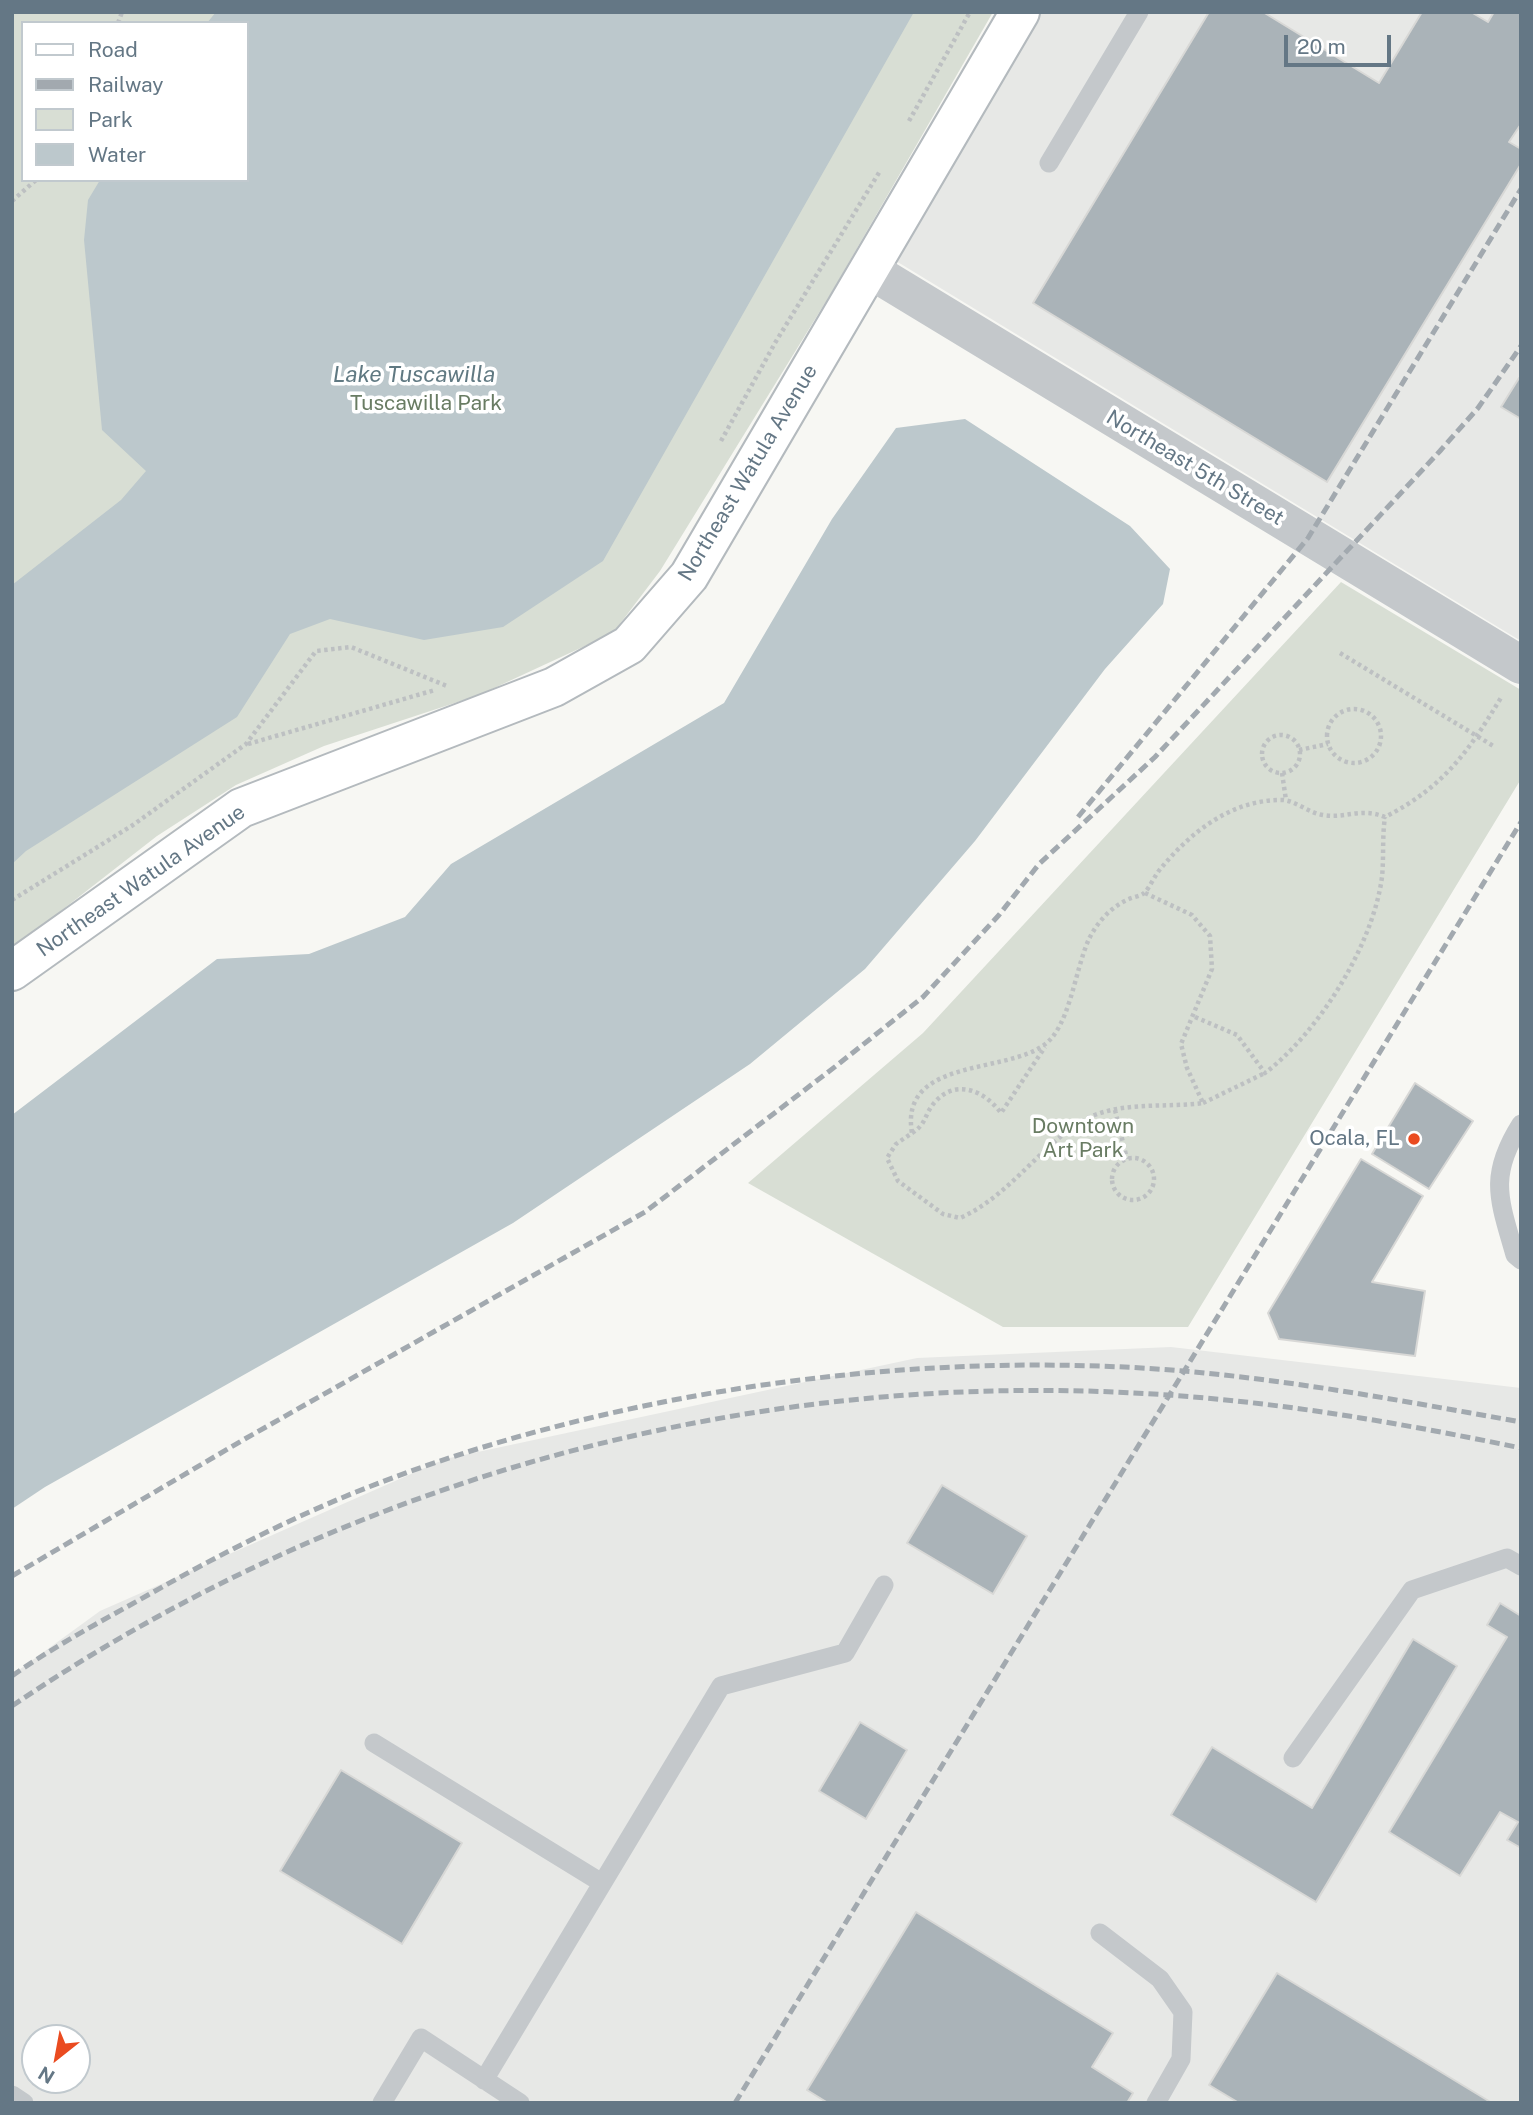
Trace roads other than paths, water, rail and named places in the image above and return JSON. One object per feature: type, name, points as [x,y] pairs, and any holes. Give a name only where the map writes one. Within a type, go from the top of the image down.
[{"type":"street","name":"Northeast Watula Avenue","points":[[12,971],[241,808],[554,687],[629,645],[688,576],[1020,12]]},
{"type":"street","name":"Northeast 5th Street","points":[[870,270],[1512,680]]},
{"type":"lane","points":[[1049,163],[1139,12]]},
{"type":"lane","points":[[1521,1124],[1505,1149],[1498,1196],[1515,1255],[1521,1259]]},
{"type":"lane","points":[[1293,1758],[1412,1590],[1507,1558],[1521,1566]]},
{"type":"lane","points":[[484,2080],[721,1686],[845,1653],[884,1585]]},
{"type":"lane","points":[[374,1744],[603,1883]]},
{"type":"lane","points":[[1100,1933],[1160,1979],[1183,2012],[1181,2059],[1156,2103]]},
{"type":"lane","points":[[382,2103],[421,2038],[520,2103]]},
{"type":"lane","points":[[12,2095],[24,2103]]},
{"type":"water","name":"Lake Tuscawilla","points":[[216,12],[914,12],[603,561],[503,627],[424,640],[330,619],[290,634],[237,717],[26,851],[12,864],[12,585],[121,500],[146,471],[102,430],[84,240],[88,200],[99,182],[248,182],[248,21],[209,21]]},
{"type":"water","points":[[965,419],[1130,526],[1170,569],[1163,604],[1105,669],[975,841],[865,969],[750,1064],[513,1223],[45,1487],[12,1509],[12,1115],[217,959],[309,954],[405,917],[451,864],[724,703],[832,519],[896,428]]},
{"type":"railway","points":[[1078,817],[1308,538],[1521,189]]},
{"type":"railway","points":[[12,1576],[243,1440],[645,1212],[923,997],[999,915],[1039,864],[1155,757],[1440,451],[1478,408],[1521,346]]},
{"type":"railway","points":[[735,2103],[1521,822]]},
{"type":"railway","points":[[12,1676],[79,1634],[195,1569],[266,1532],[339,1499],[438,1462],[540,1431],[646,1405],[754,1386],[863,1373],[972,1366],[1079,1366],[1184,1371],[1269,1380],[1521,1422]]},
{"type":"railway","points":[[12,1706],[142,1625],[278,1556],[419,1498],[564,1453],[712,1420],[862,1399],[1015,1391],[1168,1395],[1345,1415],[1521,1448]]},
{"type":"place","name":"Ocala, FL","points":[[1414,1139]]},
{"type":"park label","name":"Tuscawilla Park","points":[[426,404]]},
{"type":"park label","name":"Downtown Art Park","points":[[1083,1139]]}]
